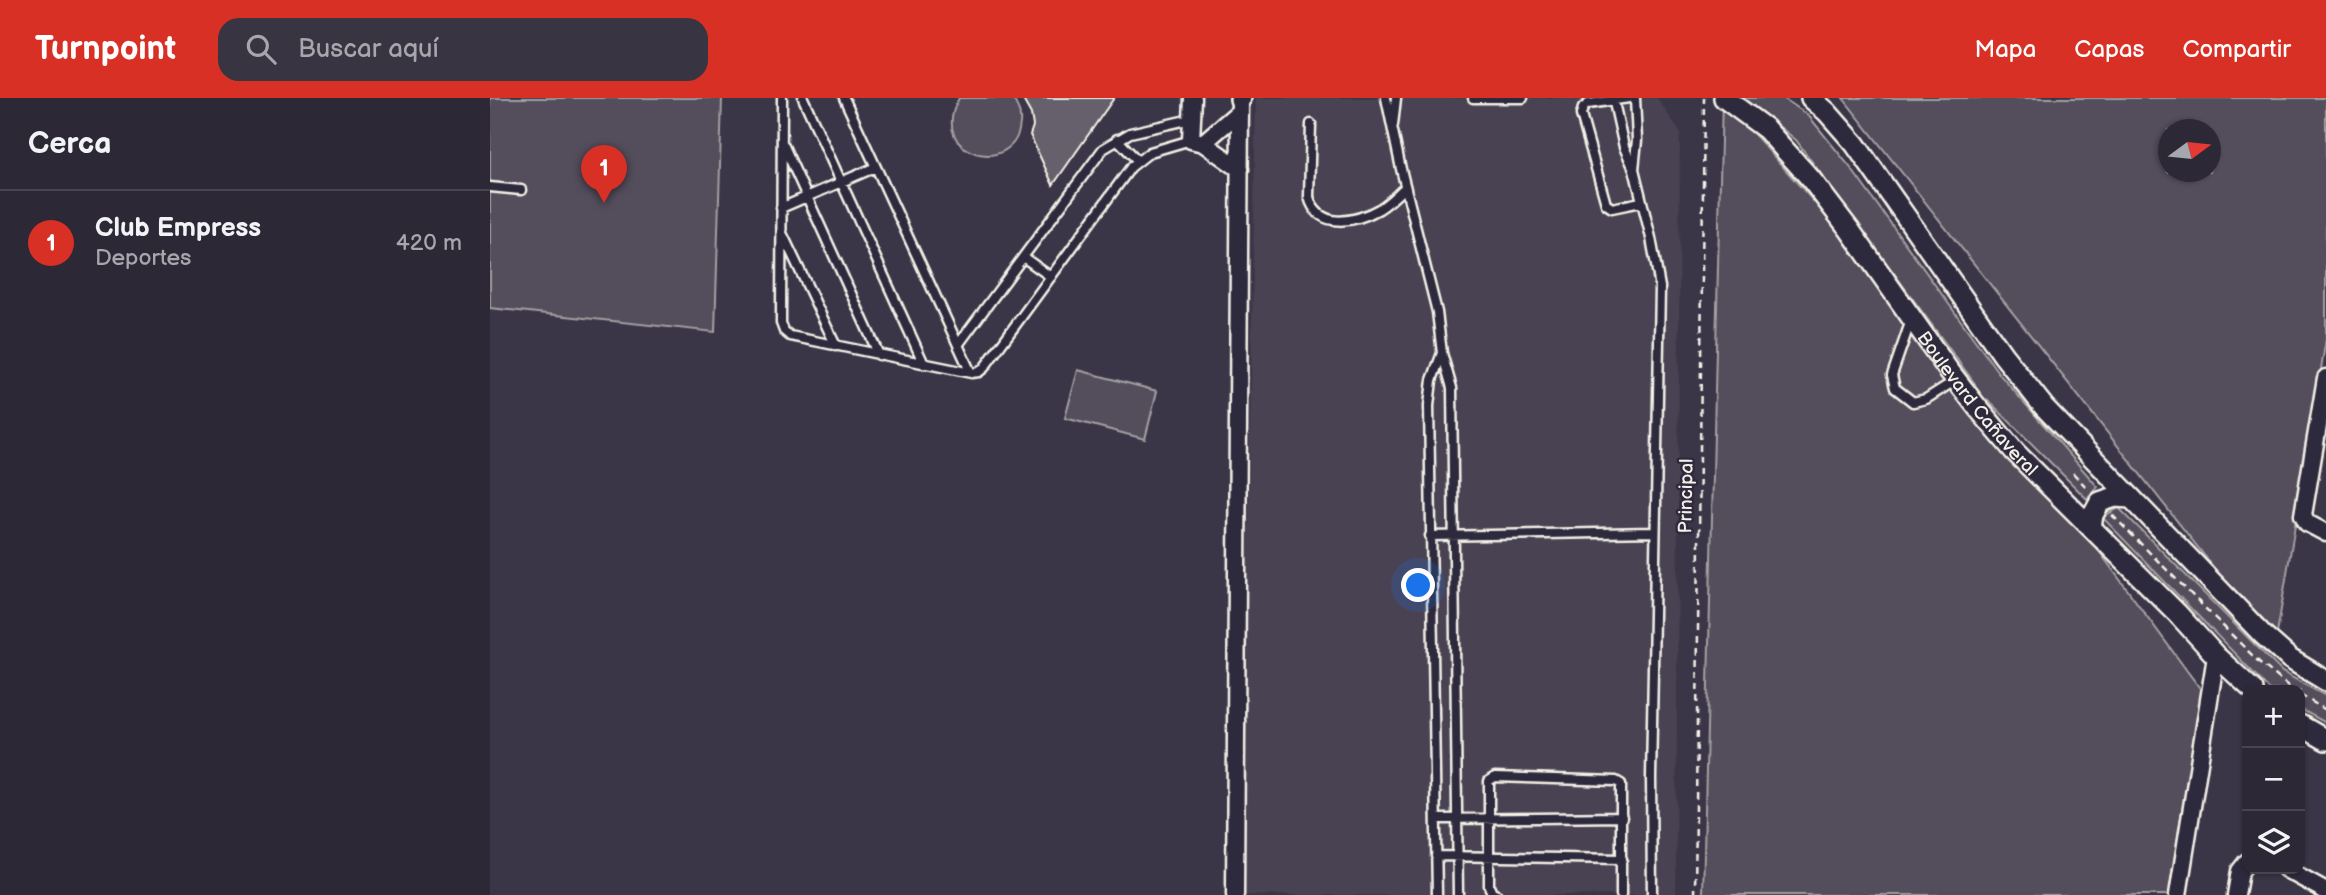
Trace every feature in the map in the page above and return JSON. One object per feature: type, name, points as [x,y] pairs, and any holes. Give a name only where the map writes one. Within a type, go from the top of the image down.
[{"type":"street","points":[[1193,98],[1191,119],[1197,142],[1240,169]]},
{"type":"street","name":"Boulevard Cañaveral","points":[[1724,98],[1766,129],[1785,148],[1849,229],[1956,380],[2015,452],[2248,685]]},
{"type":"street","points":[[1811,98],[1827,112],[1870,163],[2024,384],[2263,635],[2290,659],[2326,681]]},
{"type":"street","points":[[1197,142],[1240,102]]},
{"type":"street","points":[[1235,895],[1240,102]]},
{"type":"street","points":[[2326,378],[2304,515],[2307,523],[2326,533]]},
{"type":"street","points":[[2091,527],[2093,514],[2100,502],[2115,497],[2131,498]]},
{"type":"street","points":[[2178,895],[2216,656]]},
{"type":"street","points":[[2305,728],[2326,740]]},
{"type":"street","points":[[2236,895],[2242,868]]},
{"type":"street","points":[[2295,874],[2326,891]]},
{"type":"lane","points":[[782,98],[782,328],[790,336],[971,373],[985,368],[1137,160],[1157,149],[1197,142]]},
{"type":"lane","points":[[803,98],[924,364]]},
{"type":"lane","points":[[844,98],[971,373]]},
{"type":"lane","points":[[1385,98],[1437,312],[1441,353],[1452,388],[1458,895]]},
{"type":"lane","points":[[1392,128],[1396,98]]},
{"type":"lane","points":[[1473,98],[1523,98]]},
{"type":"lane","points":[[1629,98],[1588,104],[1583,108],[1581,116],[1606,204],[1612,208],[1640,202]]},
{"type":"lane","points":[[1634,169],[1637,140],[1635,98]]},
{"type":"lane","points":[[1613,99],[1624,147],[1634,169],[1660,287],[1651,778],[1653,895]]},
{"type":"lane","points":[[958,345],[1103,149],[1117,139],[1138,131],[1191,119]]},
{"type":"lane","points":[[1311,124],[1309,197],[1311,206],[1321,216],[1339,221],[1370,213],[1387,204],[1405,187]]},
{"type":"lane","points":[[1117,139],[1137,160]]},
{"type":"lane","points":[[782,140],[879,355]]},
{"type":"lane","points":[[781,208],[876,167]]},
{"type":"lane","points":[[490,187],[521,190]]},
{"type":"lane","points":[[782,232],[836,346]]},
{"type":"lane","points":[[1023,257],[1051,276]]},
{"type":"lane","points":[[1912,317],[1892,375],[1895,388],[1913,402],[1926,399],[1956,380]]},
{"type":"lane","points":[[1437,895],[1429,406],[1432,380],[1441,353]]},
{"type":"lane","points":[[1430,536],[1654,532]]},
{"type":"lane","points":[[1497,895],[1492,893],[1489,886],[1488,857],[1489,781],[1495,777],[1619,782],[1623,789],[1621,895]]},
{"type":"lane","points":[[1436,819],[1622,817]]},
{"type":"lane","points":[[1436,856],[1622,859]]},
{"type":"path","name":"Principal","points":[[1695,895],[1704,98]]},
{"type":"path","points":[[2073,473],[2259,662],[2287,685]]},
{"type":"path","points":[[2305,698],[2326,710]]},
{"type":"shaded area","points":[[490,98],[722,98],[715,332],[490,308]]},
{"type":"shaded area","points":[[959,98],[1012,98],[1020,116],[1015,140],[1005,150],[991,155],[976,153],[963,147],[954,135],[952,119]]},
{"type":"shaded area","points":[[1256,98],[1657,98],[1680,132],[1676,895],[1242,895]]},
{"type":"shaded area","points":[[1722,98],[1976,385],[1796,140],[1743,98],[1783,98],[1808,115],[1850,167],[2000,375],[2098,487],[2087,499],[1987,399],[2207,698],[2182,811],[2169,895],[1703,895]]},
{"type":"shaded area","points":[[1843,98],[2326,98],[2326,339],[2275,645]]},
{"type":"shaded area","points":[[1078,370],[1157,391],[1145,439],[1065,418]]},
{"type":"shaded area","points":[[2119,508],[2282,672],[2326,696],[2326,723],[2305,712],[2305,685],[2265,685],[2102,517]]},
{"type":"building","points":[[1022,98],[1114,98],[1053,185],[1030,135],[1033,126],[1031,114]]},
{"type":"place","name":"Club Empress","points":[[604,203]]}]
